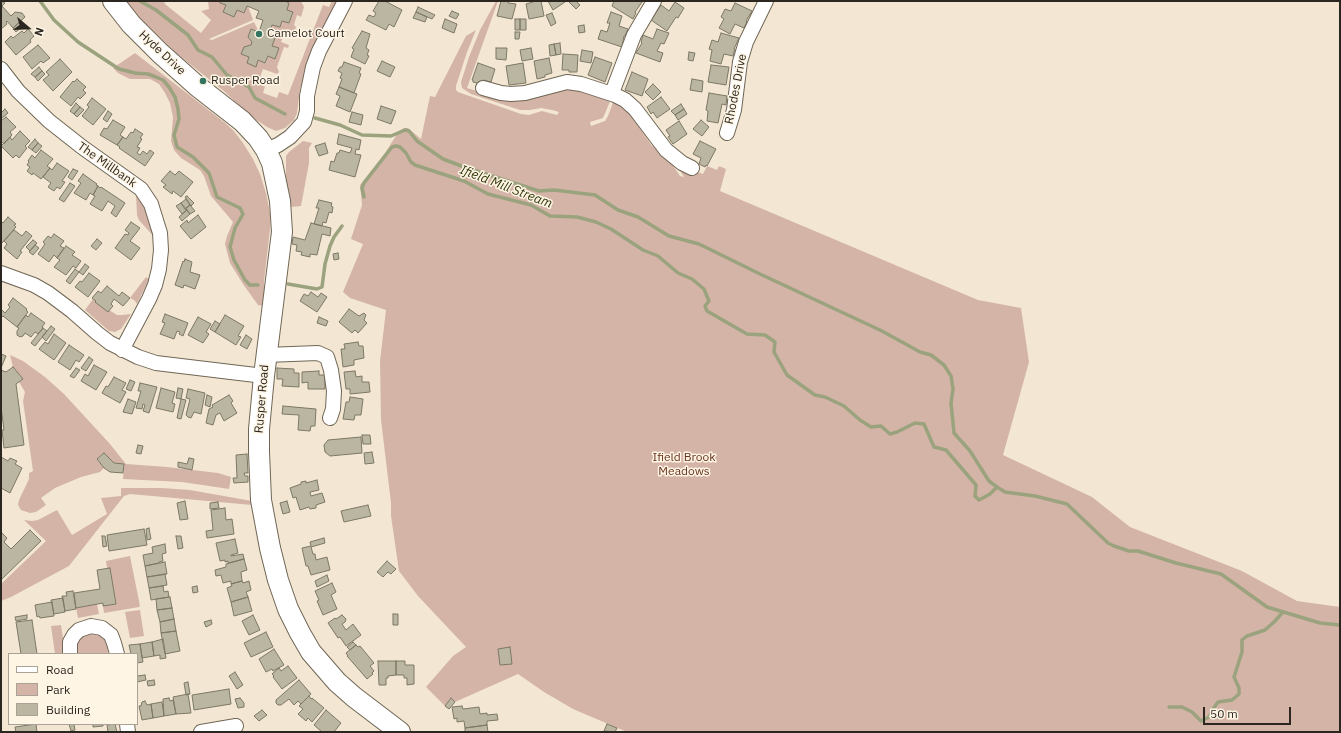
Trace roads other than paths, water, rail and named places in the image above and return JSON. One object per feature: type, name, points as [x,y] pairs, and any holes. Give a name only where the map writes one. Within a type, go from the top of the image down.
[{"type":"street","name":"Hyde Drive","points":[[113,1],[131,24],[160,53],[197,86],[242,121],[258,138],[266,150]]},
{"type":"street","points":[[266,150],[278,145],[290,137],[304,122],[307,111],[307,96],[313,67],[319,51],[345,1]]},
{"type":"street","points":[[612,93],[634,35],[654,1]]},
{"type":"street","name":"Rhodes Drive","points":[[727,133],[734,110],[740,62],[746,42],[766,1]]},
{"type":"street","name":"The Millbank","points":[[1,69],[18,91],[49,121],[82,147],[141,189],[151,204],[160,233],[161,250],[159,269],[155,285],[149,299],[122,350]]},
{"type":"street","points":[[483,88],[511,94],[525,93],[567,82],[581,84],[612,93],[625,100],[635,109],[666,150],[682,163],[692,168]]},
{"type":"street","name":"Rusper Road","points":[[266,150],[272,163],[278,189],[282,221],[281,244],[266,355],[259,429],[259,476],[261,500],[270,548],[278,580],[288,609],[300,633],[324,667],[337,682],[393,730]]},
{"type":"street","points":[[1,272],[34,285],[48,293],[72,311],[97,333],[122,350],[138,357],[156,363],[264,376]]},
{"type":"street","points":[[266,355],[318,353],[327,357],[332,370],[334,391],[333,409],[330,418]]},
{"type":"street","points":[[70,653],[70,642],[74,635],[79,630],[91,626],[97,626],[107,631],[113,639],[117,653]]},
{"type":"street","points":[[201,732],[236,726]]},
{"type":"waterway","points":[[40,1],[54,20],[78,42],[119,69],[135,73],[148,74],[163,80],[169,87],[175,97],[178,109],[179,119],[174,135],[177,147],[193,157],[209,173],[217,197],[240,208],[243,214],[235,228],[230,247],[234,260],[245,280],[250,285],[258,285]]},
{"type":"waterway","points":[[140,1],[156,10],[188,35],[198,50],[212,57],[227,75],[249,87],[255,98],[285,114]]},
{"type":"waterway","points":[[315,118],[340,125],[362,135],[391,136],[405,130],[409,131],[417,141],[443,159],[464,167],[539,191],[554,190],[595,195],[618,210],[638,217],[669,236],[699,244],[882,331],[920,352],[931,355],[944,365],[951,376],[953,389],[951,403],[954,433],[970,451],[989,481],[997,487],[1005,492],[1035,496],[1067,504],[1108,543],[1114,546],[1129,551],[1138,551],[1176,563],[1221,574],[1267,607],[1320,623],[1340,625]]},
{"type":"waterway","name":"Ifield Mill Stream","points":[[364,197],[362,188],[364,183],[392,147],[396,146],[400,147],[415,165],[464,181],[488,194],[531,205],[550,216],[577,217],[596,222],[611,229],[643,250],[658,256],[678,273],[692,279],[704,289],[709,301],[705,306],[707,311],[747,334],[765,335],[775,342],[774,352],[787,375],[815,395],[825,397],[844,406],[860,420],[871,427],[881,426],[890,434],[915,423],[924,424],[934,447],[946,450],[976,485],[975,496],[979,500],[990,494],[997,487]]},
{"type":"waterway","name":"Ifield Mill Stream","points":[[288,284],[317,289],[322,287],[325,264],[330,246],[334,237],[342,226]]},
{"type":"waterway","points":[[1169,707],[1182,707],[1192,712],[1201,721],[1209,717],[1218,702],[1232,700],[1239,694],[1239,688],[1234,677],[1242,652],[1242,640],[1247,636],[1265,630],[1283,612]]},
{"type":"place","name":"Camelot Court","points":[[259,34]]},
{"type":"place","name":"Rusper Road","points":[[203,81]]},
{"type":"park label","name":"Ifield Brook Meadows","points":[[684,465]]}]
